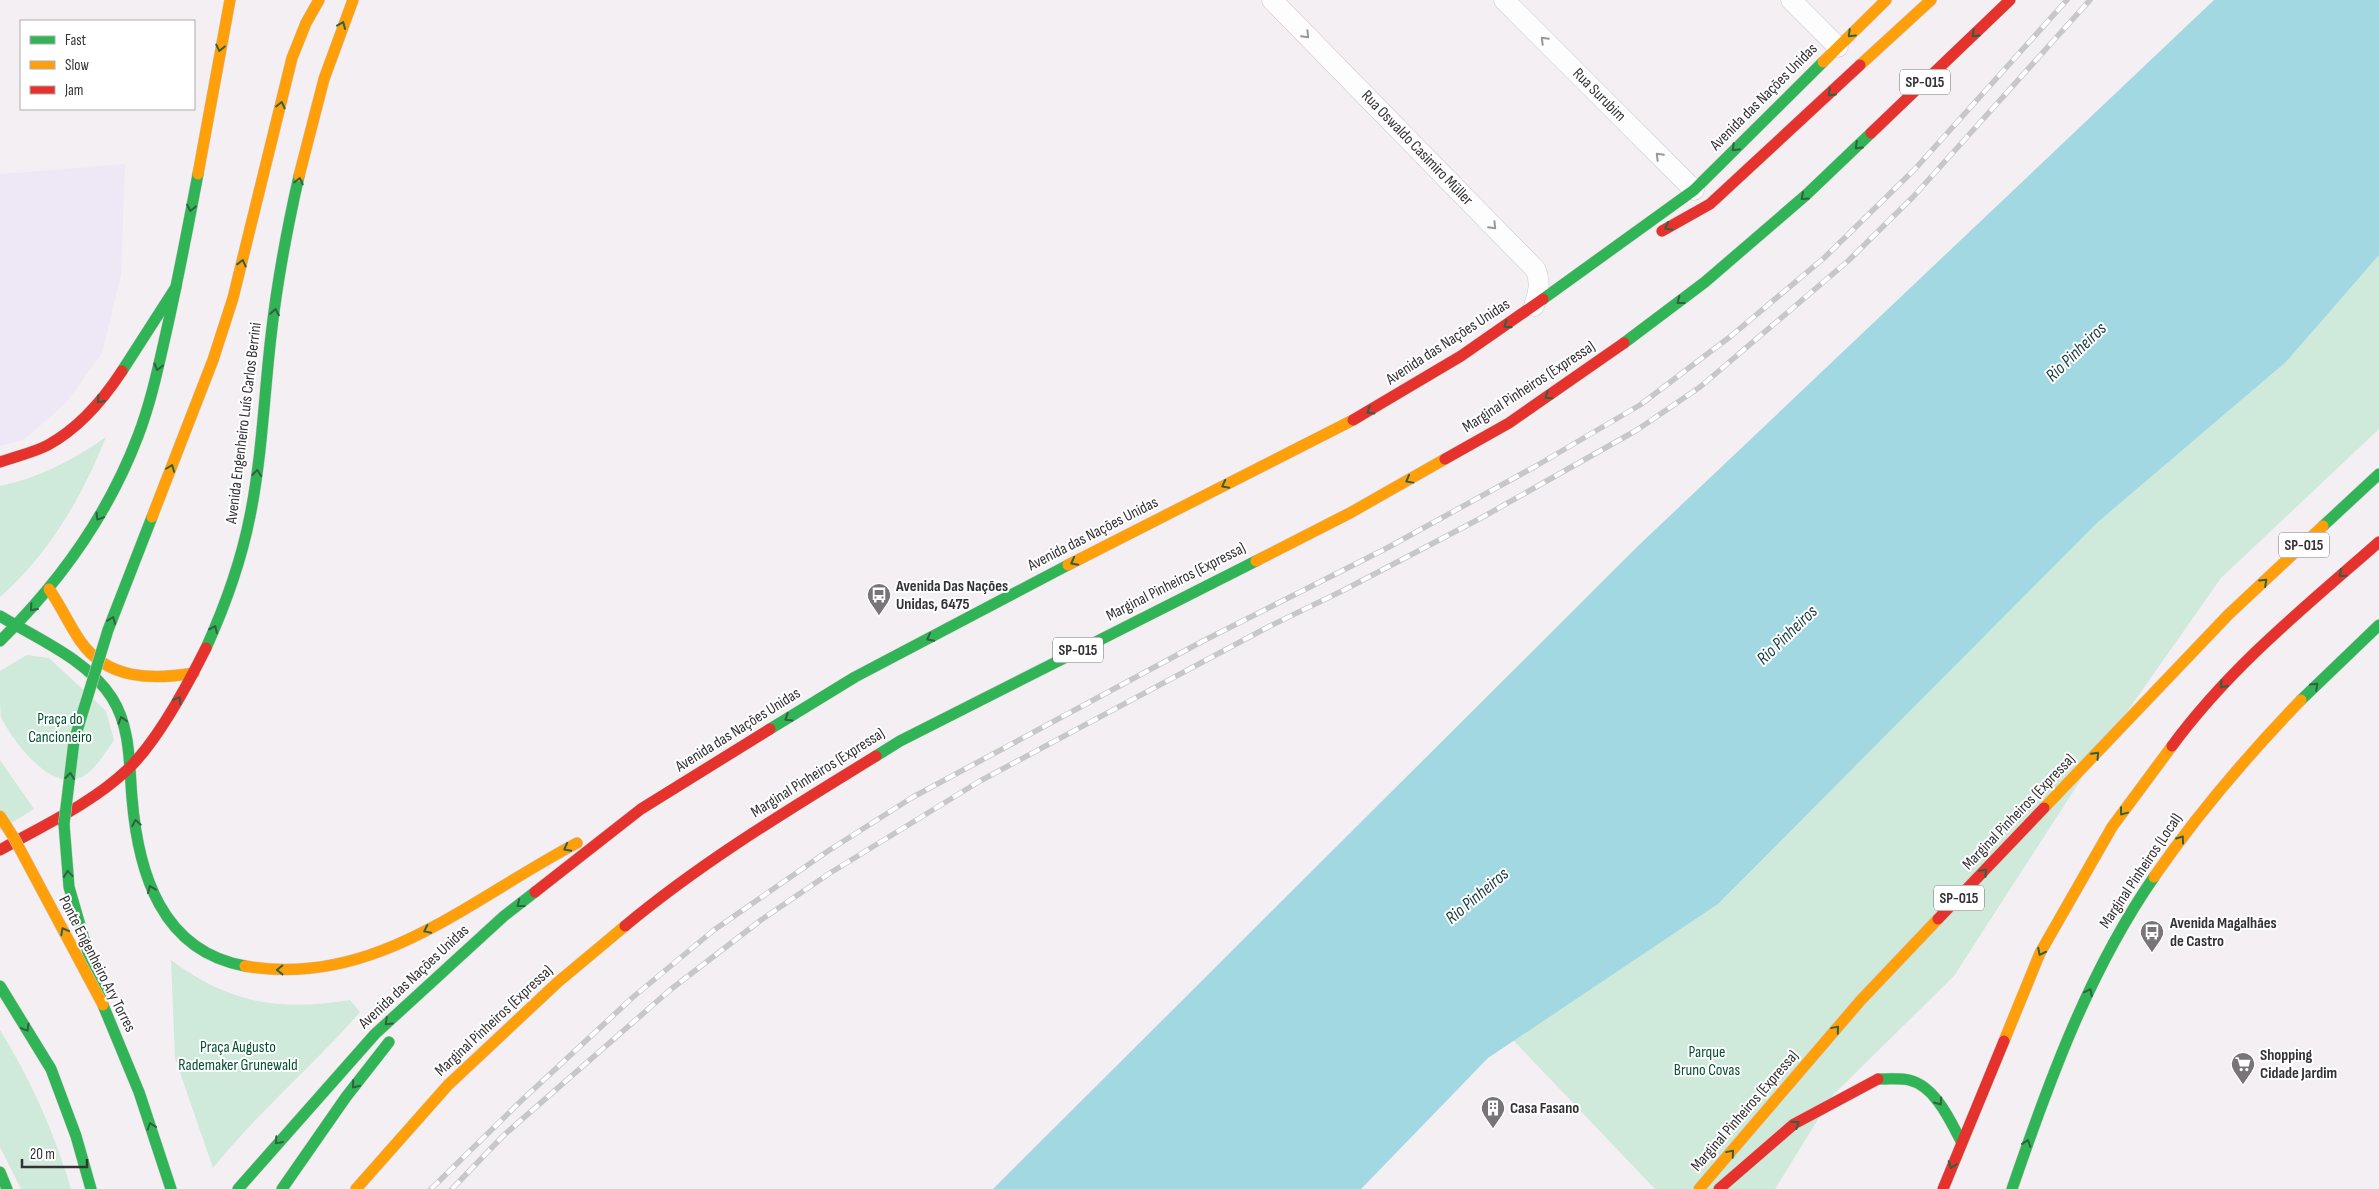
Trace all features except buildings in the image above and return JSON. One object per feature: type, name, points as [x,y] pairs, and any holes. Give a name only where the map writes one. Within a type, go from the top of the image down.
[{"type":"main road","points":[[0,641],[49,589],[76,554],[111,498],[138,436],[156,372],[176,287],[230,0]]},
{"type":"main road","points":[[103,1005],[69,887],[64,824],[74,741],[108,630],[213,360],[233,298],[292,58],[306,23],[319,0]]},
{"type":"main road","name":"Avenida Engenheiro Luís Carlos Berrini","points":[[0,850],[90,798],[130,768],[164,722],[194,674],[222,612],[241,555],[256,485],[271,334],[288,229],[315,112],[336,39],[353,0]]},
{"type":"main road","name":"Avenida das Nações Unidas","points":[[238,1189],[368,1041],[424,988],[504,916],[641,809],[855,677],[1117,540],[1357,418],[1462,356],[1576,277],[1694,190],[1886,0]]},
{"type":"main road","points":[[1576,277],[1710,204],[1931,0]]},
{"type":"main road","name":"Marginal Pinheiros (Expressa)","points":[[356,1189],[448,1085],[558,982],[648,907],[744,838],[900,741],[1350,513],[1509,423],[1606,357],[1706,282],[1806,195],[2010,0]]},
{"type":"main road","points":[[0,462],[48,445],[82,420],[104,395],[130,360],[176,287]]},
{"type":"main road","name":"Marginal Pinheiros (Expressa)","points":[[1699,1189],[1868,992],[2228,615],[2379,474]]},
{"type":"main road","points":[[1943,1189],[1961,1141],[2040,953],[2112,827],[2192,719],[2248,657],[2379,542]]},
{"type":"main road","points":[[49,589],[86,649],[108,668],[136,677],[165,679],[194,674]]},
{"type":"main road","points":[[0,616],[78,665],[103,686],[119,710],[128,739],[132,801],[144,871],[156,902],[182,935],[212,956],[252,968],[280,971],[328,965],[378,954],[435,926],[523,872],[641,809]]},
{"type":"main road","name":"Marginal Pinheiros (Local)","points":[[2012,1189],[2032,1130],[2073,1026],[2116,936],[2150,883],[2204,806],[2280,720],[2379,625]]},
{"type":"main road","name":"Ponte Engenheiro Ary Torres","points":[[0,816],[14,838],[103,1005],[139,1092],[171,1189]]},
{"type":"main road","points":[[0,986],[51,1069],[76,1136],[91,1189]]},
{"type":"main road","points":[[282,1189],[346,1097],[388,1045],[424,988]]},
{"type":"main road","points":[[1719,1189],[1794,1124],[1878,1079],[1910,1080],[1932,1094],[1946,1112],[1961,1141]]},
{"type":"main road","points":[[0,1172],[6,1189]]},
{"type":"street","name":"Rua Oswaldo Casimiro Müller","points":[[1272,0],[1536,270],[1539,288],[1534,306]]},
{"type":"street","name":"Rua Surubim","points":[[1505,0],[1694,190]]},
{"type":"street","points":[[1790,0],[1838,47]]},
{"type":"shaded area","points":[[125,164],[121,275],[102,353],[65,404],[23,440],[0,446],[0,174]]},
{"type":"green space","name":"Parque Bruno Covas","points":[[2379,255],[2379,429],[2221,578],[2098,753],[1954,976],[1833,1095],[1775,1189],[1655,1189],[1513,1040],[1718,904],[2098,522],[2286,362]]},
{"type":"green space","points":[[106,437],[75,503],[49,543],[18,580],[0,597],[0,486],[14,483],[55,467]]},
{"type":"green space","name":"Praça do Cancioneiro","points":[[27,655],[49,658],[106,711],[114,740],[92,770],[76,779],[63,779],[50,774],[37,765],[15,740],[1,717],[0,671]]},
{"type":"green space","name":"Praça do Cancioneiro","points":[[0,760],[34,809],[0,830]]},
{"type":"green space","name":"Praça Augusto Rademaker Grunewald","points":[[171,960],[192,975],[234,995],[256,1001],[301,1005],[350,1000],[360,1012],[230,1147],[213,1168],[175,1058]]},
{"type":"green space","points":[[0,1030],[22,1068],[41,1107],[71,1189],[21,1189],[0,1147]]},
{"type":"water","name":"Rio Pinheiros","points":[[2214,0],[2379,0],[2379,255],[2286,362],[2098,522],[1718,904],[1488,1058],[1361,1189],[993,1189],[1638,546]]},
{"type":"railway","points":[[431,1189],[521,1101],[632,998],[714,930],[828,851],[913,797],[1203,641],[1387,548],[1536,466],[1640,405],[1731,336],[1824,258],[1915,169],[2067,0]]},
{"type":"railway","points":[[452,1189],[504,1135],[670,990],[761,920],[830,873],[980,781],[1268,627],[1344,590],[1481,518],[1637,430],[1700,387],[1848,261],[1913,197],[2090,0]]},
{"type":"traffic: fast","points":[[1543,299],[1694,190],[1823,62]]},
{"type":"traffic: fast","points":[[1624,343],[1705,282],[1806,195],[1871,133]]},
{"type":"traffic: fast","points":[[0,641],[43,595],[80,546],[97,520],[126,465],[143,423],[154,385],[175,293],[198,174]]},
{"type":"traffic: fast","points":[[206,648],[232,584],[250,516],[260,449],[276,296],[299,176]]},
{"type":"traffic: fast","points":[[122,371],[176,287]]},
{"type":"traffic: fast","points":[[2323,526],[2379,474]]},
{"type":"traffic: fast","points":[[64,824],[74,741],[108,630],[152,517]]},
{"type":"traffic: fast","points":[[876,756],[900,741],[1256,561]]},
{"type":"traffic: fast","points":[[770,729],[855,677],[1068,565]]},
{"type":"traffic: fast","points":[[0,616],[76,661],[90,672],[112,698],[123,722],[126,734],[135,826],[140,853],[148,880],[159,904],[174,926],[193,944],[216,958],[245,966]]},
{"type":"traffic: fast","points":[[2301,700],[2379,625]]},
{"type":"traffic: fast","points":[[64,824],[69,887],[103,1005],[139,1092],[171,1189]]},
{"type":"traffic: fast","points":[[2012,1189],[2056,1068],[2090,989],[2131,913],[2154,877]]},
{"type":"traffic: fast","points":[[238,1189],[375,1034],[504,916],[535,892]]},
{"type":"traffic: fast","points":[[0,986],[51,1069],[76,1136],[91,1189]]},
{"type":"traffic: fast","points":[[282,1189],[346,1097],[389,1042]]},
{"type":"traffic: fast","points":[[1878,1079],[1909,1080],[1927,1089],[1941,1105],[1961,1141]]},
{"type":"traffic: fast","points":[[0,1172],[7,1189]]},
{"type":"traffic: slow","points":[[198,174],[230,0]]},
{"type":"traffic: slow","points":[[213,360],[233,298],[292,58],[306,23],[319,0]]},
{"type":"traffic: slow","points":[[299,176],[324,79],[353,0]]},
{"type":"traffic: slow","points":[[1823,62],[1886,0]]},
{"type":"traffic: slow","points":[[1860,65],[1931,0]]},
{"type":"traffic: slow","points":[[152,517],[213,360]]},
{"type":"traffic: slow","points":[[1068,565],[1353,420]]},
{"type":"traffic: slow","points":[[1256,561],[1350,513],[1445,459]]},
{"type":"traffic: slow","points":[[2044,808],[2228,615],[2323,526]]},
{"type":"traffic: slow","points":[[49,589],[81,642],[92,655],[104,664],[132,674],[147,676],[194,673]]},
{"type":"traffic: slow","points":[[2154,877],[2188,830],[2224,786],[2261,742],[2301,700]]},
{"type":"traffic: slow","points":[[2004,1041],[2040,953],[2112,827],[2172,746]]},
{"type":"traffic: slow","points":[[0,816],[14,838],[103,1005]]},
{"type":"traffic: slow","points":[[245,966],[292,970],[336,964],[379,952],[459,913],[577,843]]},
{"type":"traffic: slow","points":[[1699,1189],[1861,1000],[1938,919]]},
{"type":"traffic: slow","points":[[356,1189],[448,1085],[558,982],[625,926]]},
{"type":"traffic: jam","points":[[1871,133],[2010,0]]},
{"type":"traffic: jam","points":[[1662,231],[1710,204],[1860,65]]},
{"type":"traffic: jam","points":[[1353,420],[1461,356],[1543,299]]},
{"type":"traffic: jam","points":[[1445,459],[1509,423],[1624,343]]},
{"type":"traffic: jam","points":[[0,462],[42,448],[70,430],[98,403],[122,371]]},
{"type":"traffic: jam","points":[[2172,746],[2195,717],[2244,663],[2379,542]]},
{"type":"traffic: jam","points":[[0,850],[82,804],[127,770],[160,729],[181,696],[206,648]]},
{"type":"traffic: jam","points":[[535,892],[641,809],[770,729]]},
{"type":"traffic: jam","points":[[625,926],[685,879],[716,858],[779,816],[876,756]]},
{"type":"traffic: jam","points":[[1938,919],[2044,808]]},
{"type":"traffic: jam","points":[[1943,1189],[2004,1041]]},
{"type":"traffic: jam","points":[[1719,1189],[1794,1124],[1878,1079]]},
{"type":"place","name":"Avenida Das Nações Unidas, 6475","points":[[879,616]]},
{"type":"place","name":"Avenida Magalhães de Castro","points":[[2152,953]]},
{"type":"place","name":"Shopping Cidade Jardim","points":[[2243,1085]]},
{"type":"place","name":"Casa Fasano","points":[[1493,1129]]}]
